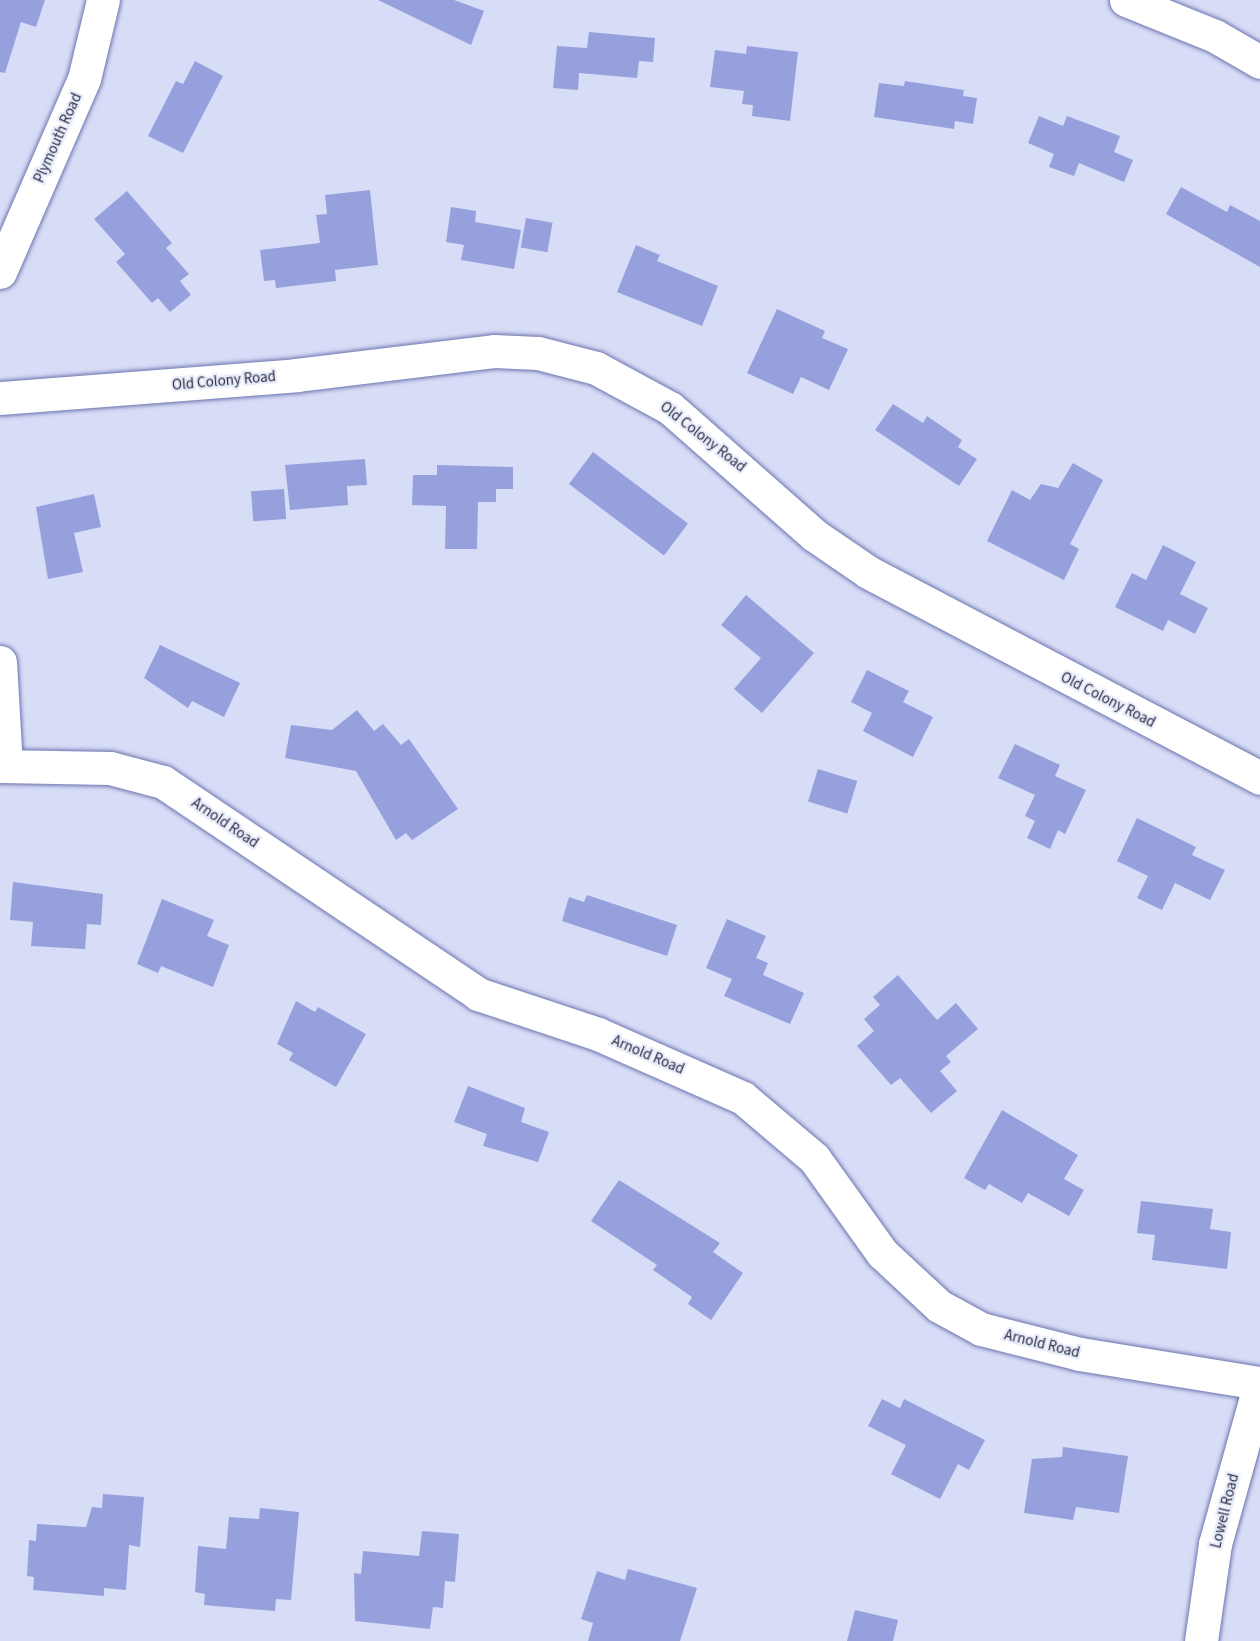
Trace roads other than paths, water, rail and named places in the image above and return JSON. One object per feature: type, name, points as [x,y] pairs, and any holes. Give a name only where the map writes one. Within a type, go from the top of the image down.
[{"type":"street","name":"Plymouth Road","points":[[0,272],[84,79],[104,0]]},
{"type":"street","points":[[1126,0],[1215,36],[1260,62]]},
{"type":"street","name":"Old Colony Road","points":[[0,398],[285,376],[494,351],[538,353],[596,369],[670,408],[814,535],[868,572],[1260,778]]},
{"type":"street","points":[[0,662],[3,766]]},
{"type":"street","name":"Arnold Road","points":[[3,766],[110,768],[163,782],[478,994],[598,1034],[743,1098],[814,1158],[882,1253],[939,1306],[981,1329],[1080,1354],[1260,1383]]},
{"type":"street","name":"Lowell Road","points":[[1201,1641],[1215,1544],[1260,1383]]}]
